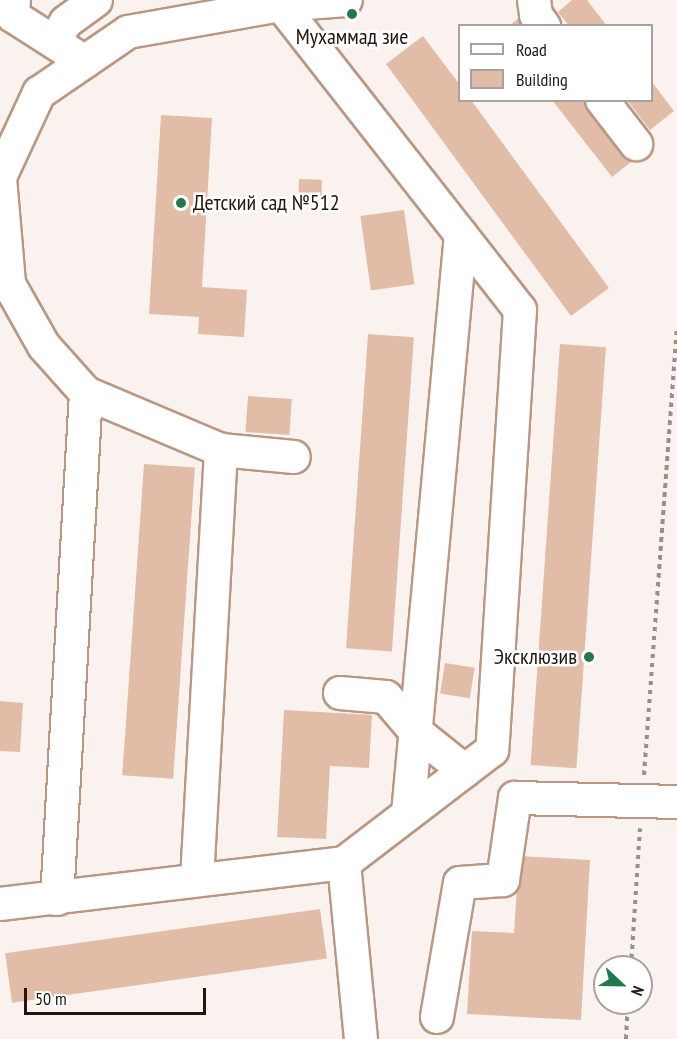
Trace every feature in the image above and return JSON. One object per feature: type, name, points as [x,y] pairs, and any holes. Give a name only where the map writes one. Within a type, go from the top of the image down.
[{"type":"lane","points":[[15,0],[13,16],[85,62]]},
{"type":"lane","points":[[54,42],[66,22],[96,0]]},
{"type":"lane","points":[[534,0],[536,15],[543,24]]},
{"type":"lane","points":[[294,457],[221,450],[86,393],[44,346],[4,288],[0,177],[39,93],[128,32],[281,5],[330,1]]},
{"type":"lane","points":[[0,904],[344,863],[492,750],[520,310],[281,5]]},
{"type":"lane","points":[[604,102],[636,144]]},
{"type":"lane","points":[[408,814],[461,234]]},
{"type":"lane","points":[[57,899],[86,393]]},
{"type":"lane","points":[[196,880],[221,450]]},
{"type":"lane","points":[[340,693],[386,697],[416,731],[465,771]]},
{"type":"lane","points":[[437,1017],[459,883],[503,880],[515,798],[677,802]]},
{"type":"lane","points":[[344,863],[361,1039]]},
{"type":"path","points":[[632,955],[677,330]]},
{"type":"path","points":[[626,1039],[627,1015]]},
{"type":"building","points":[[572,0],[587,0],[605,24],[567,24],[558,12]]},
{"type":"building","points":[[524,14],[532,24],[512,24]]},
{"type":"building","points":[[423,36],[458,82],[458,102],[472,102],[609,288],[571,316],[386,64]]},
{"type":"building","points":[[653,83],[674,111],[650,130],[629,102],[653,102]]},
{"type":"building","points":[[554,102],[594,102],[636,158],[612,177]]},
{"type":"building","name":"Детский сад №512","points":[[161,115],[212,118],[202,287],[247,290],[244,337],[198,334],[199,317],[149,314]]},
{"type":"building","points":[[299,179],[322,180],[321,197],[298,196]]},
{"type":"building","points":[[404,210],[414,284],[371,290],[360,216]]},
{"type":"building","points":[[368,334],[414,337],[392,651],[346,648]]},
{"type":"building","points":[[560,344],[606,347],[576,768],[531,765]]},
{"type":"building","points":[[248,396],[292,399],[289,435],[245,432]]},
{"type":"building","points":[[144,464],[195,468],[173,779],[122,775]]},
{"type":"building","points":[[445,663],[475,668],[470,698],[440,694]]},
{"type":"building","points":[[0,701],[23,703],[20,752],[0,751]]},
{"type":"building","points":[[284,710],[372,715],[369,768],[330,766],[326,839],[277,837]]},
{"type":"building","points":[[519,856],[590,860],[581,1020],[467,1014],[472,931],[514,933]]},
{"type":"building","points":[[320,909],[327,959],[12,1003],[5,953]]},
{"type":"place","name":"Мухаммад зие","points":[[352,14]]},
{"type":"place","name":"Детский сад №512","points":[[181,203]]},
{"type":"place","name":"Эксклюзив","points":[[589,657]]}]
